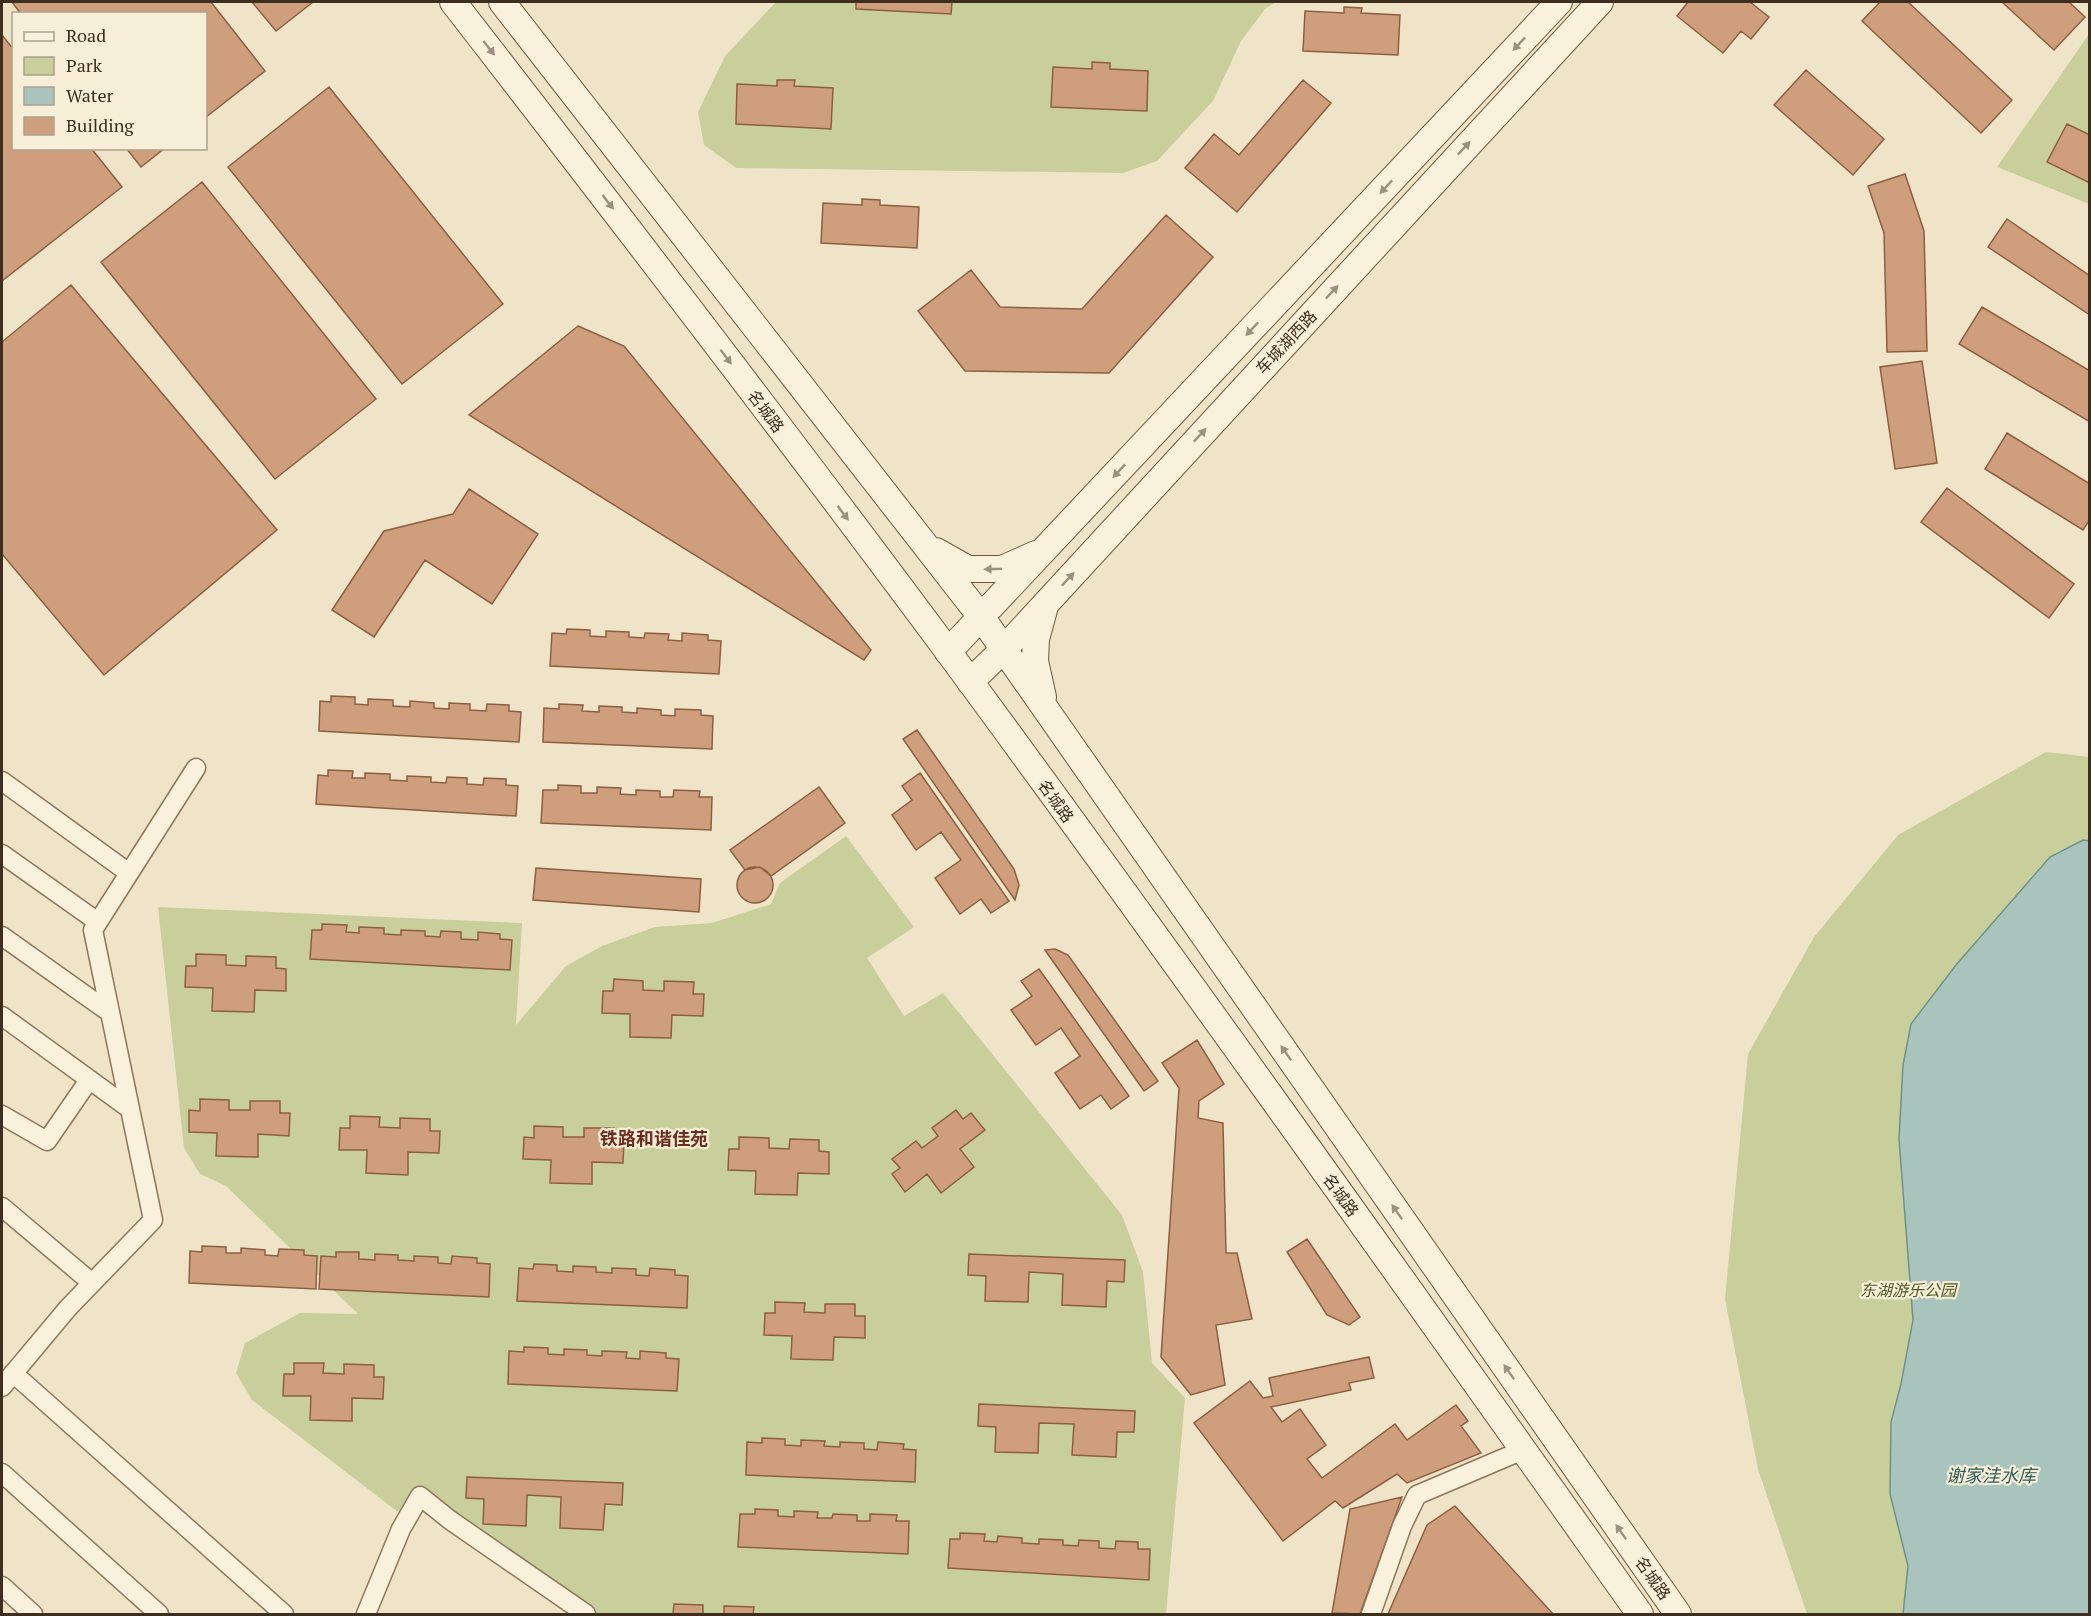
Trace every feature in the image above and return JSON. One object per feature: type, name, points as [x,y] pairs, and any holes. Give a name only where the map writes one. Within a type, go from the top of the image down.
[{"type":"main road","name":"名城路","points":[[453,2],[626,225],[948,652],[1334,1184],[1640,1614]]},
{"type":"main road","name":"车城湖西路","points":[[948,652],[1559,2]]},
{"type":"main road","name":"车城湖西路","points":[[970,682],[1004,649],[1600,2]]},
{"type":"main road","name":"名城路","points":[[505,3],[982,618],[1678,1614]]},
{"type":"main road","points":[[926,546],[968,568],[979,569],[1002,569],[1047,548]]},
{"type":"main road","points":[[1045,604],[1036,639],[1035,661],[1046,709]]},
{"type":"street","points":[[196,768],[93,930],[153,1220],[68,1308],[7,1380],[284,1614]]},
{"type":"street","points":[[2,781],[129,873]]},
{"type":"street","points":[[2,855],[98,921]]},
{"type":"street","points":[[2,936],[110,1012]]},
{"type":"street","points":[[2,1016],[130,1110]]},
{"type":"street","points":[[2,1115],[47,1141],[89,1080]]},
{"type":"street","points":[[2,1207],[92,1283]]},
{"type":"street","points":[[1371,1614],[1402,1526],[1417,1495],[1523,1450]]},
{"type":"street","points":[[2,1473],[159,1614]]},
{"type":"street","points":[[366,1614],[401,1529],[420,1496],[450,1520],[586,1614]]},
{"type":"street","points":[[2,1586],[33,1614]]},
{"type":"green space","points":[[776,2],[1276,2],[1265,9],[1241,41],[1213,101],[1157,161],[1123,173],[736,168],[704,145],[698,112],[725,56]]},
{"type":"green space","points":[[2089,34],[2089,204],[1997,167]]},
{"type":"green space","name":"东湖游乐公园","points":[[2046,752],[2089,757],[2089,1614],[1807,1614],[1758,1469],[1725,1299],[1748,1054],[1814,937],[1898,835]]},
{"type":"green space","points":[[846,836],[914,927],[867,958],[904,1016],[943,993],[1122,1215],[1143,1272],[1152,1363],[1185,1398],[1166,1614],[599,1614],[420,1486],[398,1512],[252,1400],[236,1373],[245,1343],[300,1313],[358,1314],[226,1186],[200,1174],[184,1148],[158,907],[522,923],[516,1025],[566,966],[602,946],[655,927],[712,923],[771,904],[780,883]]},
{"type":"water","name":"谢家洼水库","points":[[2083,840],[2090,841],[2089,1614],[1903,1614],[1908,1566],[1890,1494],[1891,1422],[1913,1320],[1899,1139],[1903,1065],[1911,1024],[1956,965],[2050,857]]},
{"type":"building","points":[[12,2],[211,2],[265,71],[207,116],[207,12],[20,12]]},
{"type":"building","points":[[252,2],[313,2],[276,31]]},
{"type":"building","points":[[856,2],[952,2],[951,14],[856,9]]},
{"type":"building","points":[[1688,2],[1750,2],[1769,17],[1751,39],[1741,31],[1723,53],[1677,16]]},
{"type":"building","points":[[1880,2],[1908,2],[2012,100],[1981,133],[1862,21]]},
{"type":"building","points":[[2002,2],[2069,2],[2085,17],[2054,50]]},
{"type":"building","points":[[1344,7],[1362,8],[1361,13],[1400,15],[1398,55],[1303,51],[1305,11],[1344,13]]},
{"type":"building","points":[[2,35],[12,48],[12,150],[93,150],[122,187],[2,281]]},
{"type":"building","points":[[1092,62],[1110,63],[1110,69],[1148,71],[1147,111],[1051,107],[1053,67],[1092,69]]},
{"type":"building","points":[[1806,70],[1884,139],[1853,175],[1774,105]]},
{"type":"building","points":[[777,80],[795,80],[794,86],[833,88],[831,129],[736,124],[737,84],[777,86]]},
{"type":"building","points":[[1303,80],[1331,103],[1237,212],[1185,168],[1214,134],[1239,155]]},
{"type":"building","points":[[329,87],[503,304],[402,384],[228,167]]},
{"type":"building","points":[[2067,124],[2090,135],[2090,183],[2047,162]]},
{"type":"building","points":[[128,150],[162,150],[141,167]]},
{"type":"building","points":[[1905,174],[1924,231],[1927,351],[1887,352],[1884,233],[1868,186]]},
{"type":"building","points":[[202,182],[376,399],[275,479],[101,262]]},
{"type":"building","points":[[862,199],[880,200],[880,205],[919,207],[917,248],[821,243],[823,203],[862,205]]},
{"type":"building","points":[[1166,215],[1213,257],[1109,373],[965,371],[918,311],[971,270],[1000,307],[1082,309]]},
{"type":"building","points":[[2007,219],[2090,276],[2090,315],[1988,247]]},
{"type":"building","points":[[71,285],[277,530],[104,675],[2,554],[2,342]]},
{"type":"building","points":[[1982,307],[2090,371],[2090,422],[1959,344]]},
{"type":"building","points":[[578,326],[624,346],[871,650],[864,660],[469,415]]},
{"type":"building","points":[[1922,361],[1937,463],[1895,469],[1880,367]]},
{"type":"building","points":[[2007,433],[2090,484],[2090,519],[2083,530],[1985,469]]},
{"type":"building","points":[[1947,488],[2074,584],[2049,618],[1921,522]]},
{"type":"building","points":[[469,489],[538,534],[492,604],[425,560],[374,637],[332,610],[384,531],[453,514]]},
{"type":"building","points":[[567,629],[590,630],[590,636],[606,637],[606,631],[629,632],[629,637],[644,638],[645,633],[669,634],[668,640],[682,641],[682,633],[708,635],[708,640],[721,641],[719,674],[550,666],[552,633],[566,634]]},
{"type":"building","points":[[331,696],[355,697],[355,704],[368,705],[368,699],[393,700],[393,706],[410,707],[410,701],[434,703],[434,708],[449,709],[449,703],[470,704],[470,710],[486,711],[487,704],[509,705],[509,711],[521,712],[519,742],[319,731],[320,701],[331,702]]},
{"type":"building","points":[[559,704],[583,705],[582,711],[599,712],[599,706],[622,707],[622,712],[637,713],[637,708],[661,710],[661,715],[675,716],[675,709],[701,710],[701,715],[713,716],[712,749],[543,742],[544,708],[559,709]]},
{"type":"building","points":[[917,730],[1014,869],[1019,885],[1015,900],[903,739]]},
{"type":"building","points":[[328,770],[353,771],[352,778],[365,778],[365,773],[390,774],[390,780],[407,781],[407,776],[431,777],[431,782],[446,783],[447,777],[467,778],[467,784],[483,785],[484,778],[506,779],[506,785],[518,786],[516,816],[316,804],[318,775],[328,776]]},
{"type":"building","points":[[920,773],[1009,901],[991,913],[981,899],[960,914],[935,878],[961,860],[941,832],[916,850],[892,815],[912,800],[902,786]]},
{"type":"building","points":[[558,785],[581,786],[581,793],[597,793],[597,787],[621,788],[620,794],[636,795],[636,790],[660,791],[660,797],[673,797],[674,790],[700,791],[699,797],[712,797],[711,830],[541,823],[543,790],[558,790]]},
{"type":"building","points":[[819,787],[845,823],[771,876],[760,867],[745,870],[730,850]]},
{"type":"building","points":[[755,867],[768,872],[773,885],[768,898],[755,903],[742,898],[737,885],[742,872]]},
{"type":"building","points":[[536,868],[701,879],[699,912],[533,900]]},
{"type":"building","points":[[322,924],[347,925],[346,932],[359,933],[359,927],[384,928],[384,934],[401,935],[401,930],[425,931],[425,936],[440,937],[441,931],[461,932],[461,939],[478,940],[478,932],[500,934],[500,939],[512,940],[510,970],[310,959],[312,930],[322,930]]},
{"type":"building","points":[[1055,949],[1068,955],[1158,1081],[1144,1091],[1045,950]]},
{"type":"building","points":[[196,954],[226,955],[226,965],[246,966],[246,956],[276,957],[276,968],[286,969],[286,991],[255,990],[254,1012],[212,1011],[213,988],[185,987],[186,966],[196,966]]},
{"type":"building","points":[[1039,969],[1129,1096],[1111,1109],[1101,1095],[1080,1109],[1055,1073],[1080,1056],[1061,1028],[1036,1045],[1011,1010],[1032,996],[1021,981]]},
{"type":"building","points":[[614,979],[643,981],[643,990],[664,991],[664,981],[694,982],[693,994],[704,994],[703,1016],[672,1015],[671,1038],[630,1037],[630,1014],[602,1013],[603,991],[613,991]]},
{"type":"building","points":[[1197,1040],[1224,1084],[1199,1101],[1198,1118],[1223,1123],[1226,1253],[1237,1253],[1252,1319],[1216,1325],[1225,1385],[1191,1395],[1161,1357],[1179,1088],[1162,1063]]},
{"type":"building","points":[[200,1099],[229,1100],[229,1110],[250,1110],[250,1101],[280,1101],[280,1113],[290,1113],[289,1136],[258,1134],[258,1157],[216,1156],[217,1133],[189,1132],[189,1110],[200,1111]]},
{"type":"building","points":[[956,1110],[963,1119],[971,1113],[985,1130],[960,1149],[974,1167],[941,1193],[927,1174],[905,1192],[892,1174],[900,1168],[892,1159],[916,1141],[922,1148],[938,1136],[932,1128]]},
{"type":"building","points":[[350,1116],[380,1117],[379,1127],[400,1128],[400,1118],[430,1119],[430,1131],[440,1131],[439,1153],[408,1152],[408,1175],[366,1173],[367,1150],[339,1150],[340,1128],[350,1128]]},
{"type":"building","points":[[534,1126],[563,1127],[563,1137],[584,1137],[584,1128],[614,1128],[614,1140],[624,1141],[623,1163],[592,1162],[592,1184],[550,1183],[551,1160],[523,1159],[524,1137],[534,1138]]},
{"type":"building","points":[[739,1137],[769,1138],[769,1148],[789,1149],[790,1139],[819,1140],[819,1151],[829,1152],[829,1174],[798,1173],[797,1195],[755,1194],[756,1171],[728,1170],[729,1149],[739,1149]]},
{"type":"building","points":[[1307,1239],[1360,1317],[1349,1325],[1327,1315],[1287,1252]]},
{"type":"building","points":[[202,1246],[226,1247],[226,1253],[241,1253],[241,1248],[265,1250],[265,1255],[278,1256],[279,1249],[304,1250],[304,1255],[317,1256],[316,1289],[189,1283],[190,1251],[202,1252]]},
{"type":"building","points":[[336,1252],[359,1252],[359,1259],[375,1260],[375,1254],[398,1255],[398,1260],[414,1261],[414,1256],[438,1257],[438,1263],[451,1264],[452,1256],[477,1258],[477,1263],[490,1264],[489,1297],[319,1289],[321,1256],[336,1257]]},
{"type":"building","points":[[969,1254],[1125,1260],[1124,1282],[1107,1281],[1106,1307],[1062,1305],[1063,1274],[1029,1272],[1028,1302],[985,1301],[986,1276],[968,1275]]},
{"type":"building","points":[[534,1264],[557,1265],[557,1271],[573,1272],[573,1266],[596,1267],[596,1272],[612,1273],[612,1268],[636,1269],[636,1275],[649,1276],[650,1268],[675,1270],[675,1275],[688,1276],[687,1308],[517,1301],[519,1268],[533,1269]]},
{"type":"building","points":[[775,1302],[805,1303],[804,1312],[825,1313],[825,1304],[855,1304],[855,1316],[865,1316],[865,1338],[834,1337],[833,1360],[791,1359],[792,1336],[764,1335],[765,1313],[775,1313]]},
{"type":"building","points":[[524,1347],[548,1348],[548,1354],[564,1355],[564,1349],[587,1350],[587,1355],[602,1356],[602,1351],[627,1352],[626,1358],[640,1359],[640,1351],[666,1353],[666,1358],[679,1359],[677,1391],[508,1384],[509,1351],[524,1352]]},
{"type":"building","points":[[1369,1357],[1374,1378],[1349,1383],[1351,1390],[1271,1407],[1282,1422],[1300,1409],[1326,1445],[1307,1459],[1322,1478],[1395,1424],[1407,1440],[1456,1405],[1468,1421],[1461,1426],[1481,1453],[1407,1483],[1397,1474],[1343,1508],[1335,1501],[1283,1541],[1194,1423],[1250,1381],[1263,1398],[1273,1396],[1269,1378]]},
{"type":"building","points":[[294,1363],[324,1363],[323,1373],[344,1374],[344,1364],[374,1365],[374,1377],[384,1377],[383,1399],[352,1398],[352,1421],[310,1420],[311,1396],[283,1396],[284,1374],[294,1374]]},
{"type":"building","points":[[979,1404],[1135,1411],[1134,1432],[1117,1432],[1116,1457],[1072,1455],[1074,1424],[1039,1423],[1038,1453],[995,1452],[996,1427],[978,1426]]},
{"type":"building","points":[[762,1438],[785,1439],[785,1445],[801,1446],[801,1440],[825,1441],[824,1446],[840,1447],[840,1442],[864,1443],[864,1449],[877,1450],[878,1442],[904,1444],[903,1449],[916,1450],[915,1482],[746,1475],[747,1442],[762,1443]]},
{"type":"building","points":[[467,1477],[623,1483],[622,1505],[605,1504],[603,1530],[560,1528],[561,1497],[527,1495],[526,1526],[483,1524],[484,1499],[466,1498]]},
{"type":"building","points":[[1402,1497],[1360,1614],[1332,1613],[1350,1509]]},
{"type":"building","points":[[1455,1506],[1553,1614],[1388,1614],[1427,1525]]},
{"type":"building","points":[[755,1509],[778,1510],[778,1516],[794,1517],[794,1511],[818,1512],[817,1518],[832,1518],[833,1514],[857,1515],[857,1521],[870,1521],[870,1514],[897,1515],[896,1521],[909,1521],[908,1554],[738,1547],[740,1514],[755,1514]]},
{"type":"building","points":[[960,1533],[985,1534],[984,1541],[997,1542],[998,1536],[1022,1538],[1022,1543],[1039,1544],[1039,1539],[1063,1540],[1063,1545],[1078,1546],[1079,1540],[1099,1541],[1099,1548],[1115,1549],[1116,1541],[1138,1542],[1138,1549],[1150,1549],[1149,1580],[948,1568],[950,1539],[960,1539]]},
{"type":"building","points":[[674,1604],[703,1605],[703,1614],[673,1614]]},
{"type":"building","points":[[724,1606],[754,1607],[753,1614],[724,1614]]},
{"type":"district","name":"铁路和谐佳苑","points":[[654,1138]]}]
